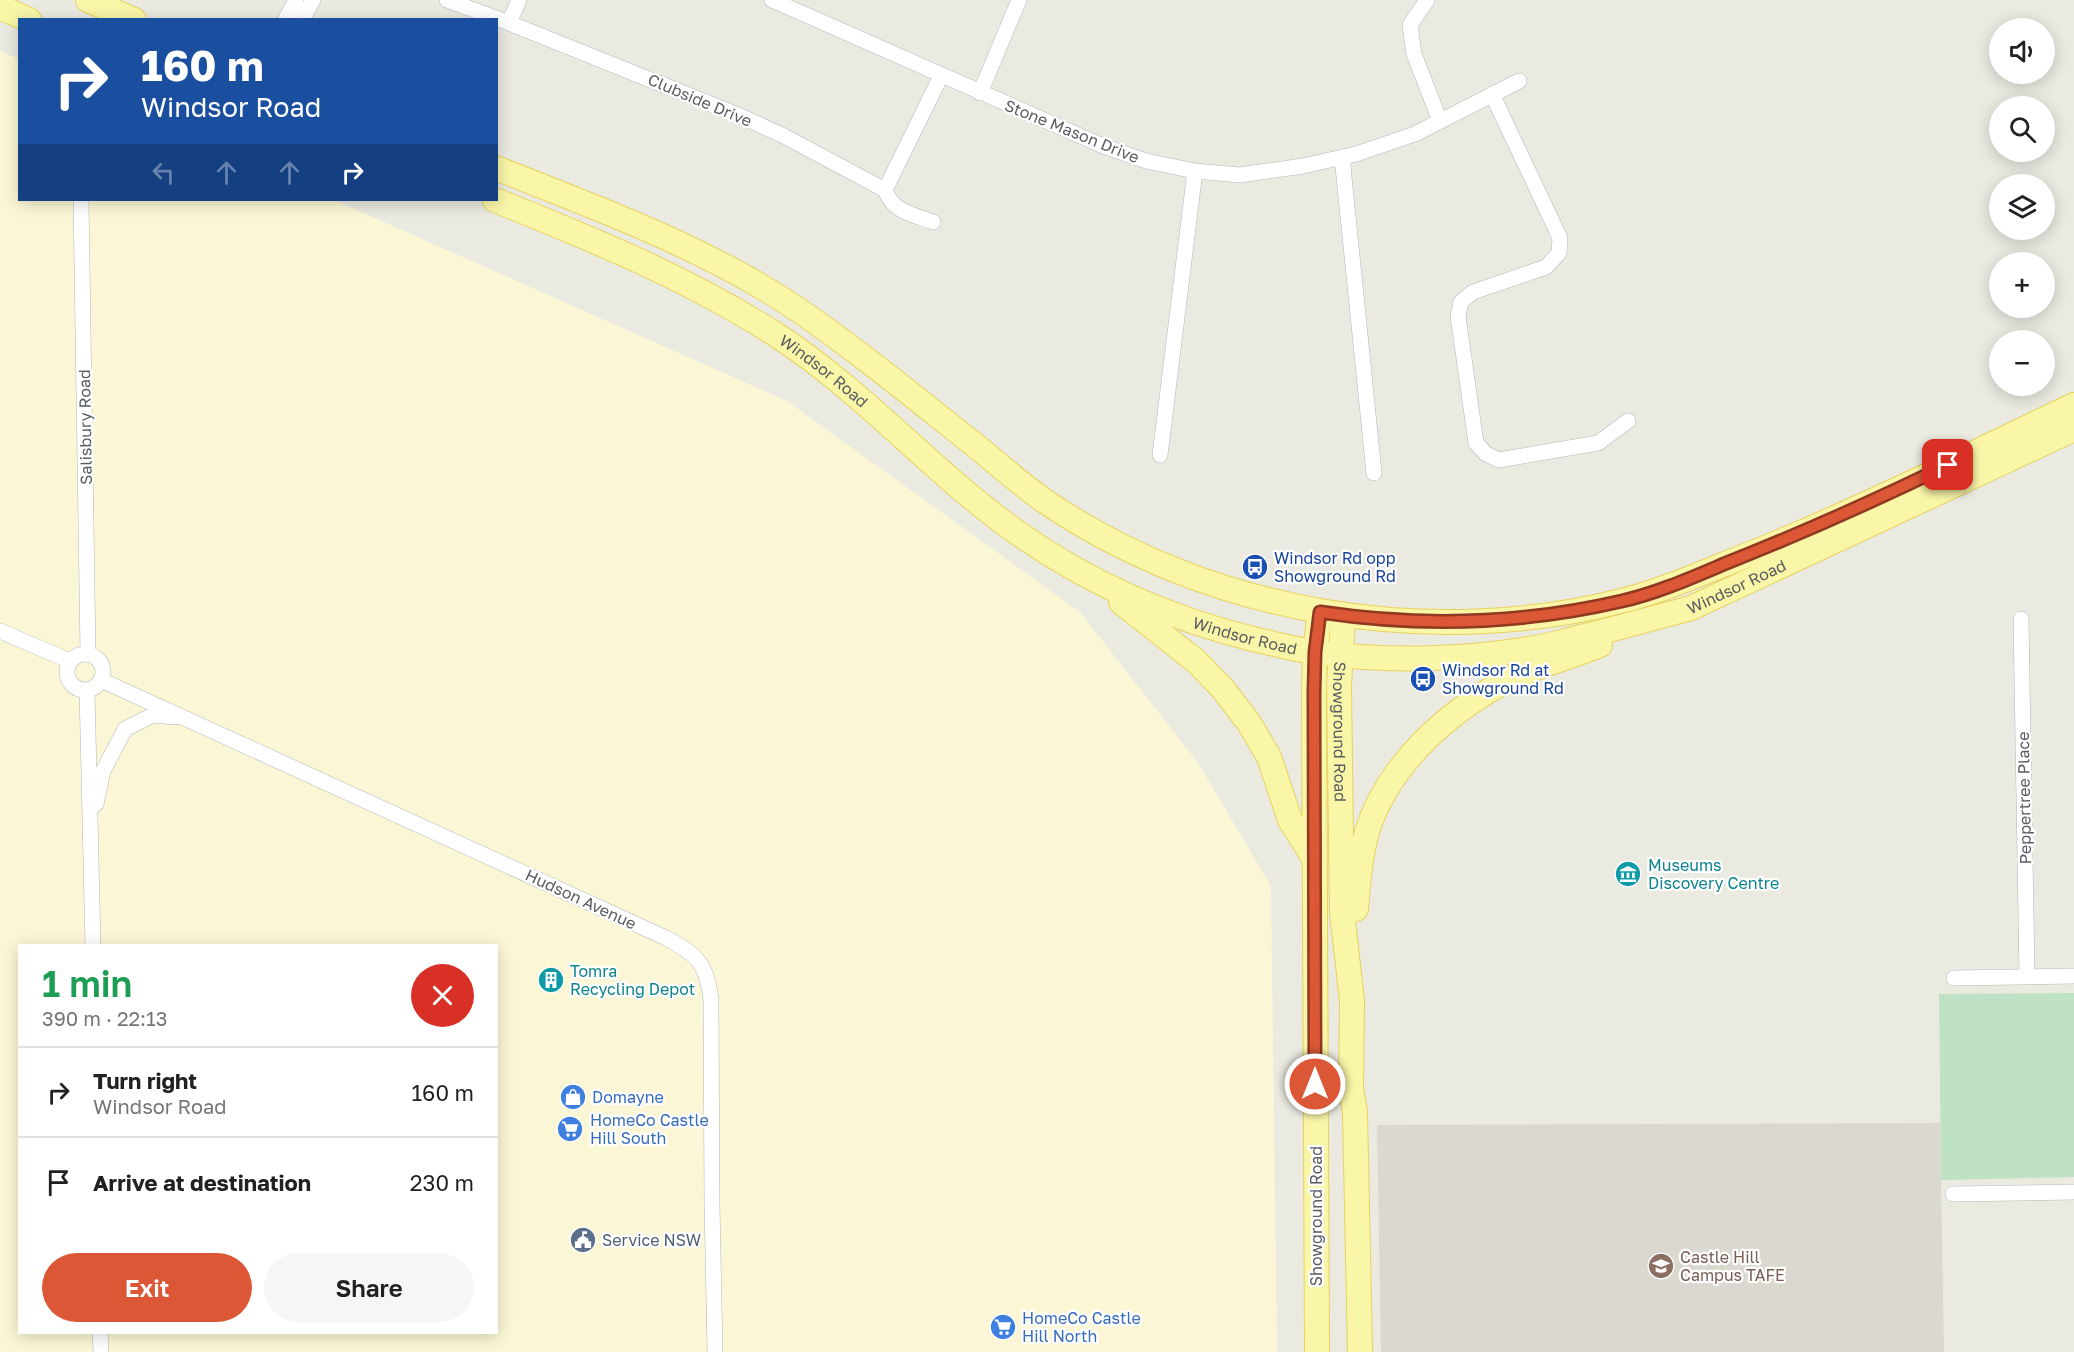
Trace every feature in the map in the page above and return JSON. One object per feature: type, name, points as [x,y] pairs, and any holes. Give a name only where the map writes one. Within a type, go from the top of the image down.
[{"type":"main road","points":[[88,0],[129,18]]},
{"type":"main road","points":[[0,7],[25,18]]},
{"type":"main road","name":"Windsor Road","points":[[498,169],[669,238],[764,288],[799,310],[870,363],[1046,502],[1136,554],[1177,572],[1252,596],[1331,614],[1445,622],[1567,612],[1624,601],[1676,584],[1844,515],[2074,405]]},
{"type":"main road","name":"Windsor Road","points":[[497,201],[674,278],[722,302],[780,337],[845,385],[970,496],[1041,548],[1093,580],[1192,621],[1233,634],[1315,652],[1341,655],[1439,657],[1531,649],[1691,608],[2074,429]]},
{"type":"main road","points":[[1093,580],[1197,662],[1223,688],[1249,723],[1269,757],[1290,820],[1314,858]]},
{"type":"main road","points":[[1352,1001],[1356,907],[1365,841],[1382,797],[1408,759],[1439,728],[1471,702],[1508,680],[1691,608]]},
{"type":"main road","name":"Showground Road","points":[[1317,1352],[1315,652],[1331,614]]},
{"type":"main road","name":"Showground Road","points":[[1331,614],[1341,655],[1339,686],[1342,912],[1352,1001],[1352,1088],[1355,1112],[1360,1352]]},
{"type":"street","points":[[286,18],[296,0]]},
{"type":"street","points":[[303,18],[313,0]]},
{"type":"street","name":"Clubside Drive","points":[[447,0],[496,18]]},
{"type":"street","points":[[509,23],[519,0]]},
{"type":"street","name":"Stone Mason Drive","points":[[772,0],[1103,146],[1146,161],[1195,171],[1240,175],[1303,166],[1342,157],[1415,134],[1518,81]]},
{"type":"street","points":[[980,93],[1019,0]]},
{"type":"street","points":[[1427,0],[1410,25],[1414,54],[1440,121]]},
{"type":"street","name":"Clubside Drive","points":[[498,19],[738,115],[782,135],[885,190],[889,202],[903,211],[933,222]]},
{"type":"street","points":[[885,190],[941,76]]},
{"type":"street","points":[[1492,94],[1560,237],[1559,253],[1546,267],[1473,292],[1461,302],[1458,316],[1476,443],[1486,454],[1499,460],[1598,443],[1628,421]]},
{"type":"street","points":[[1342,157],[1374,473]]},
{"type":"street","points":[[1160,455],[1195,171]]},
{"type":"street","name":"Salisbury Road","points":[[81,201],[88,654]]},
{"type":"street","name":"Peppertree Place","points":[[2021,620],[2027,976]]},
{"type":"street","points":[[0,631],[69,661]]},
{"type":"street","points":[[88,654],[98,659],[103,674],[98,685],[81,690],[70,684],[66,673],[69,661],[78,655],[88,654]]},
{"type":"street","name":"Hudson Avenue","points":[[101,680],[666,938],[684,947],[696,957],[704,968],[711,1000],[715,1352]]},
{"type":"street","points":[[87,690],[93,944]]},
{"type":"street","points":[[90,833],[103,771],[125,729],[153,715],[187,718]]},
{"type":"street","points":[[1954,978],[2074,976]]},
{"type":"street","points":[[1953,1194],[2074,1192]]},
{"type":"street","points":[[100,1334],[101,1352]]},
{"type":"shaded area","points":[[0,51],[18,59],[18,201],[336,201],[787,401],[1080,612],[1198,763],[1271,886],[1277,1352],[0,1352]]},
{"type":"shaded area","name":"Castle Hill Campus TAFE","points":[[1940,1123],[1944,1352],[1381,1352],[1377,1125]]},
{"type":"green space","points":[[2074,993],[2074,1177],[1941,1180],[1939,994]]},
{"type":"place","name":"Windsor Rd opp Showground Rd","points":[[1255,567]]},
{"type":"place","name":"Windsor Rd at Showground Rd","points":[[1423,679]]},
{"type":"place","name":"Museums Discovery Centre","points":[[1628,874]]},
{"type":"place","name":"Tomra Recycling Depot","points":[[551,980]]},
{"type":"place","name":"Domayne","points":[[573,1097]]},
{"type":"place","name":"HomeCo Castle Hill South","points":[[570,1129]]},
{"type":"place","name":"Service NSW","points":[[583,1240]]},
{"type":"place","name":"Castle Hill Campus TAFE","points":[[1661,1266]]},
{"type":"place","name":"HomeCo Castle Hill North","points":[[1003,1327]]},
{"type":"route","points":[[1315,1084],[1314,692],[1315,652],[1320,612],[1445,622],[1561,613],[1624,601],[1676,584],[1792,538],[1855,511],[1948,465]]}]
